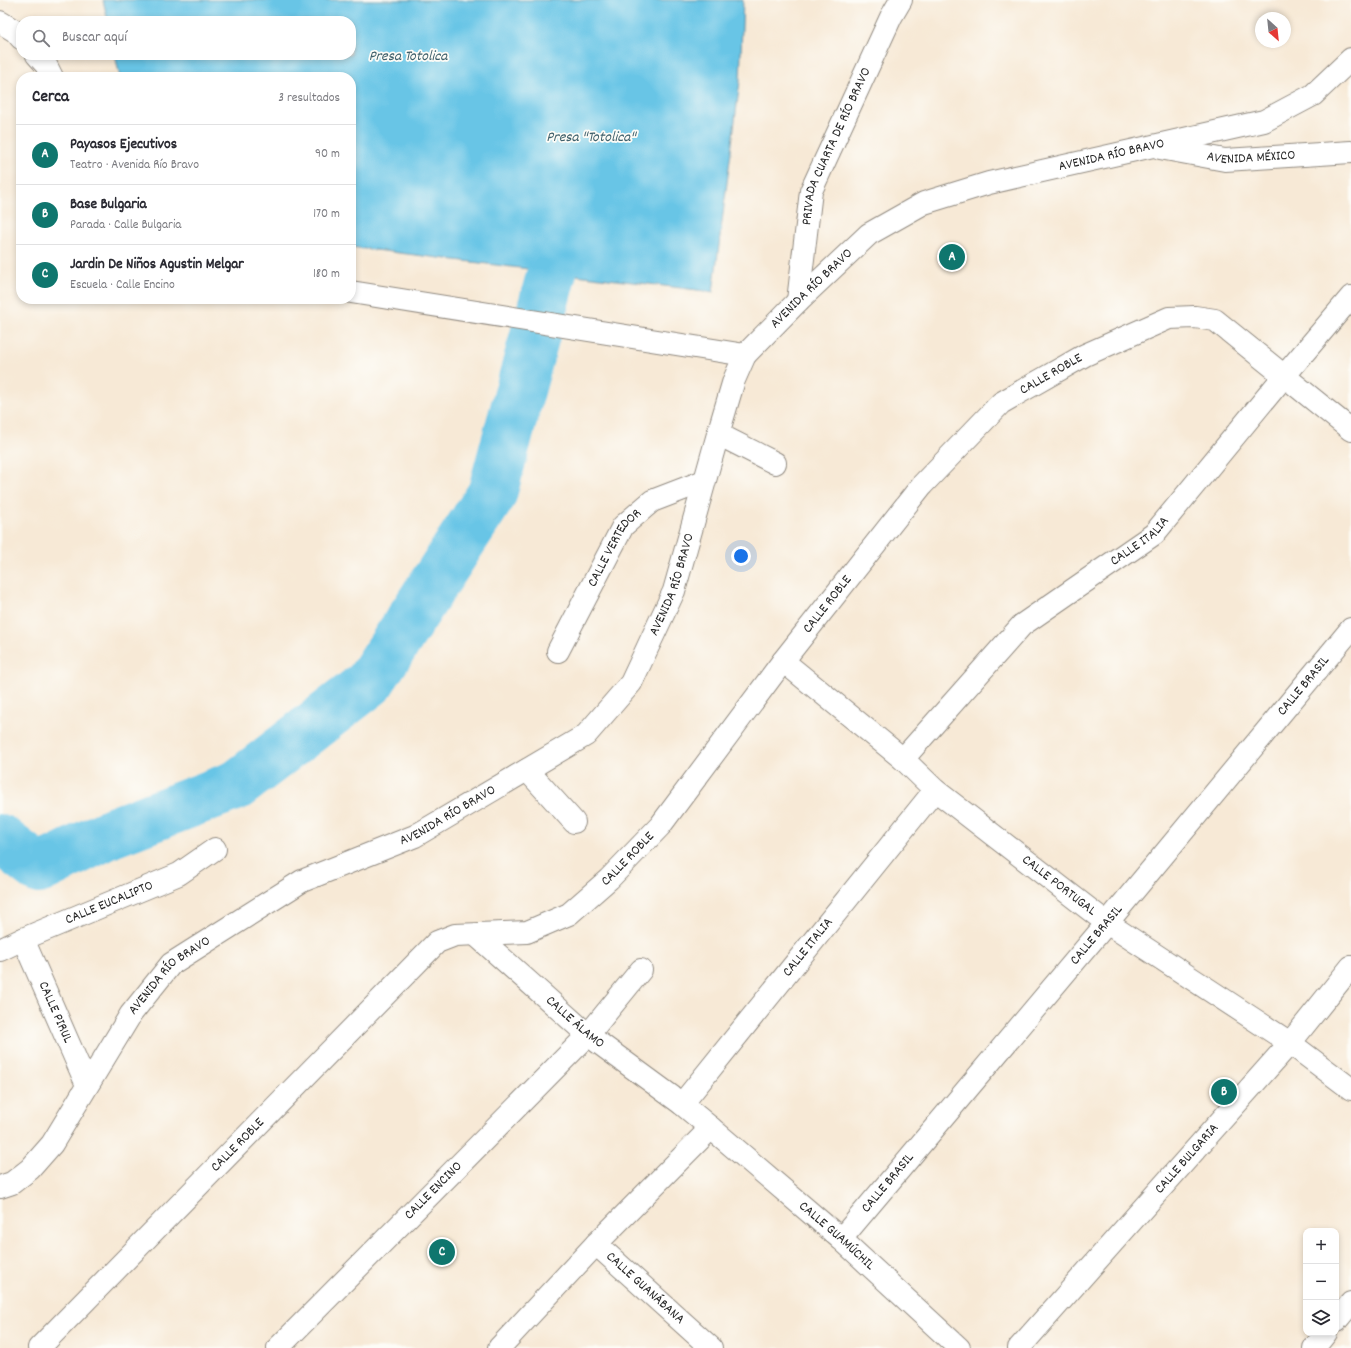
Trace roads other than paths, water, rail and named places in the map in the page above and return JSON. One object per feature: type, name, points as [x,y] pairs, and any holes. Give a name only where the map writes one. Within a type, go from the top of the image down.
[{"type":"street","name":"PRIVADA CUARTA DE RÍO BRAVO","points":[[798,301],[811,191],[891,17],[901,0]]},
{"type":"street","points":[[0,22],[16,32]]},
{"type":"street","name":"AVENIDA RÍO BRAVO","points":[[0,1187],[12,1183],[30,1169],[52,1144],[131,1014],[171,964],[302,881],[415,836],[586,735],[630,684],[674,591],[704,481],[734,380],[745,355],[798,301],[869,234],[924,203],[989,183],[1264,121],[1313,94],[1351,59]]},
{"type":"street","points":[[41,60],[50,72]]},
{"type":"street","name":"AVENIDA MÉXICO","points":[[1152,146],[1225,160],[1351,152]]},
{"type":"street","points":[[356,293],[745,355]]},
{"type":"street","name":"CALLE ITALIA","points":[[903,759],[1022,625],[1154,534],[1351,297]]},
{"type":"street","name":"CALLE ROBLE","points":[[39,1348],[437,942],[455,935],[527,932],[569,914],[609,878],[660,826],[783,661],[922,485],[1001,404],[1084,355],[1169,318],[1195,317],[1215,320],[1285,375]]},
{"type":"street","points":[[1285,375],[1351,430]]},
{"type":"street","points":[[718,434],[775,463]]},
{"type":"street","name":"CALLE VERTEDOR","points":[[558,651],[623,526],[652,501],[704,481]]},
{"type":"street","name":"CALLE BRASIL","points":[[840,1239],[1107,923],[1351,629]]},
{"type":"street","name":"CALLE PORTUGAL","points":[[783,661],[903,759],[935,790],[1107,923],[1290,1043],[1351,1088]]},
{"type":"street","points":[[527,770],[574,822]]},
{"type":"street","name":"CALLE ITALIA","points":[[682,1104],[935,790]]},
{"type":"street","name":"CALLE EUCALIPTO","points":[[0,950],[179,874],[215,849]]},
{"type":"street","name":"CALLE ÁLAMO","points":[[476,935],[588,1035],[682,1104],[711,1128]]},
{"type":"street","name":"CALLE PIRUL","points":[[23,939],[87,1085]]},
{"type":"street","name":"CALLE BULGARIA","points":[[1019,1348],[1290,1043],[1351,967]]},
{"type":"street","name":"CALLE ENCINO","points":[[278,1348],[588,1035],[641,970]]},
{"type":"street","points":[[499,1348],[596,1244],[711,1128]]},
{"type":"street","name":"CALLE GUAMÚCHIL","points":[[711,1128],[840,1239],[960,1348]]},
{"type":"street","name":"CALLE GUANÁBANA","points":[[596,1244],[711,1348]]},
{"type":"street","points":[[1339,1317],[1351,1303]]},
{"type":"street","points":[[1314,1348],[1324,1336]]},
{"type":"water","name":"Presa \"Totolica\"","points":[[103,0],[743,0],[740,81],[713,292],[356,248],[356,72],[119,72],[116,60],[356,60],[356,16],[107,16]]},
{"type":"waterway","points":[[0,839],[39,869],[113,832],[237,785],[369,683],[492,494],[552,272]]},
{"type":"place","name":"Payasos Ejecutivos","points":[[952,257]]},
{"type":"place","name":"Base Bulgaria","points":[[1224,1092]]},
{"type":"place","name":"Jardin De Niños Agustin Melgar","points":[[442,1252]]},
{"type":"water label","name":"Presa Totolica","points":[[408,57]]}]
